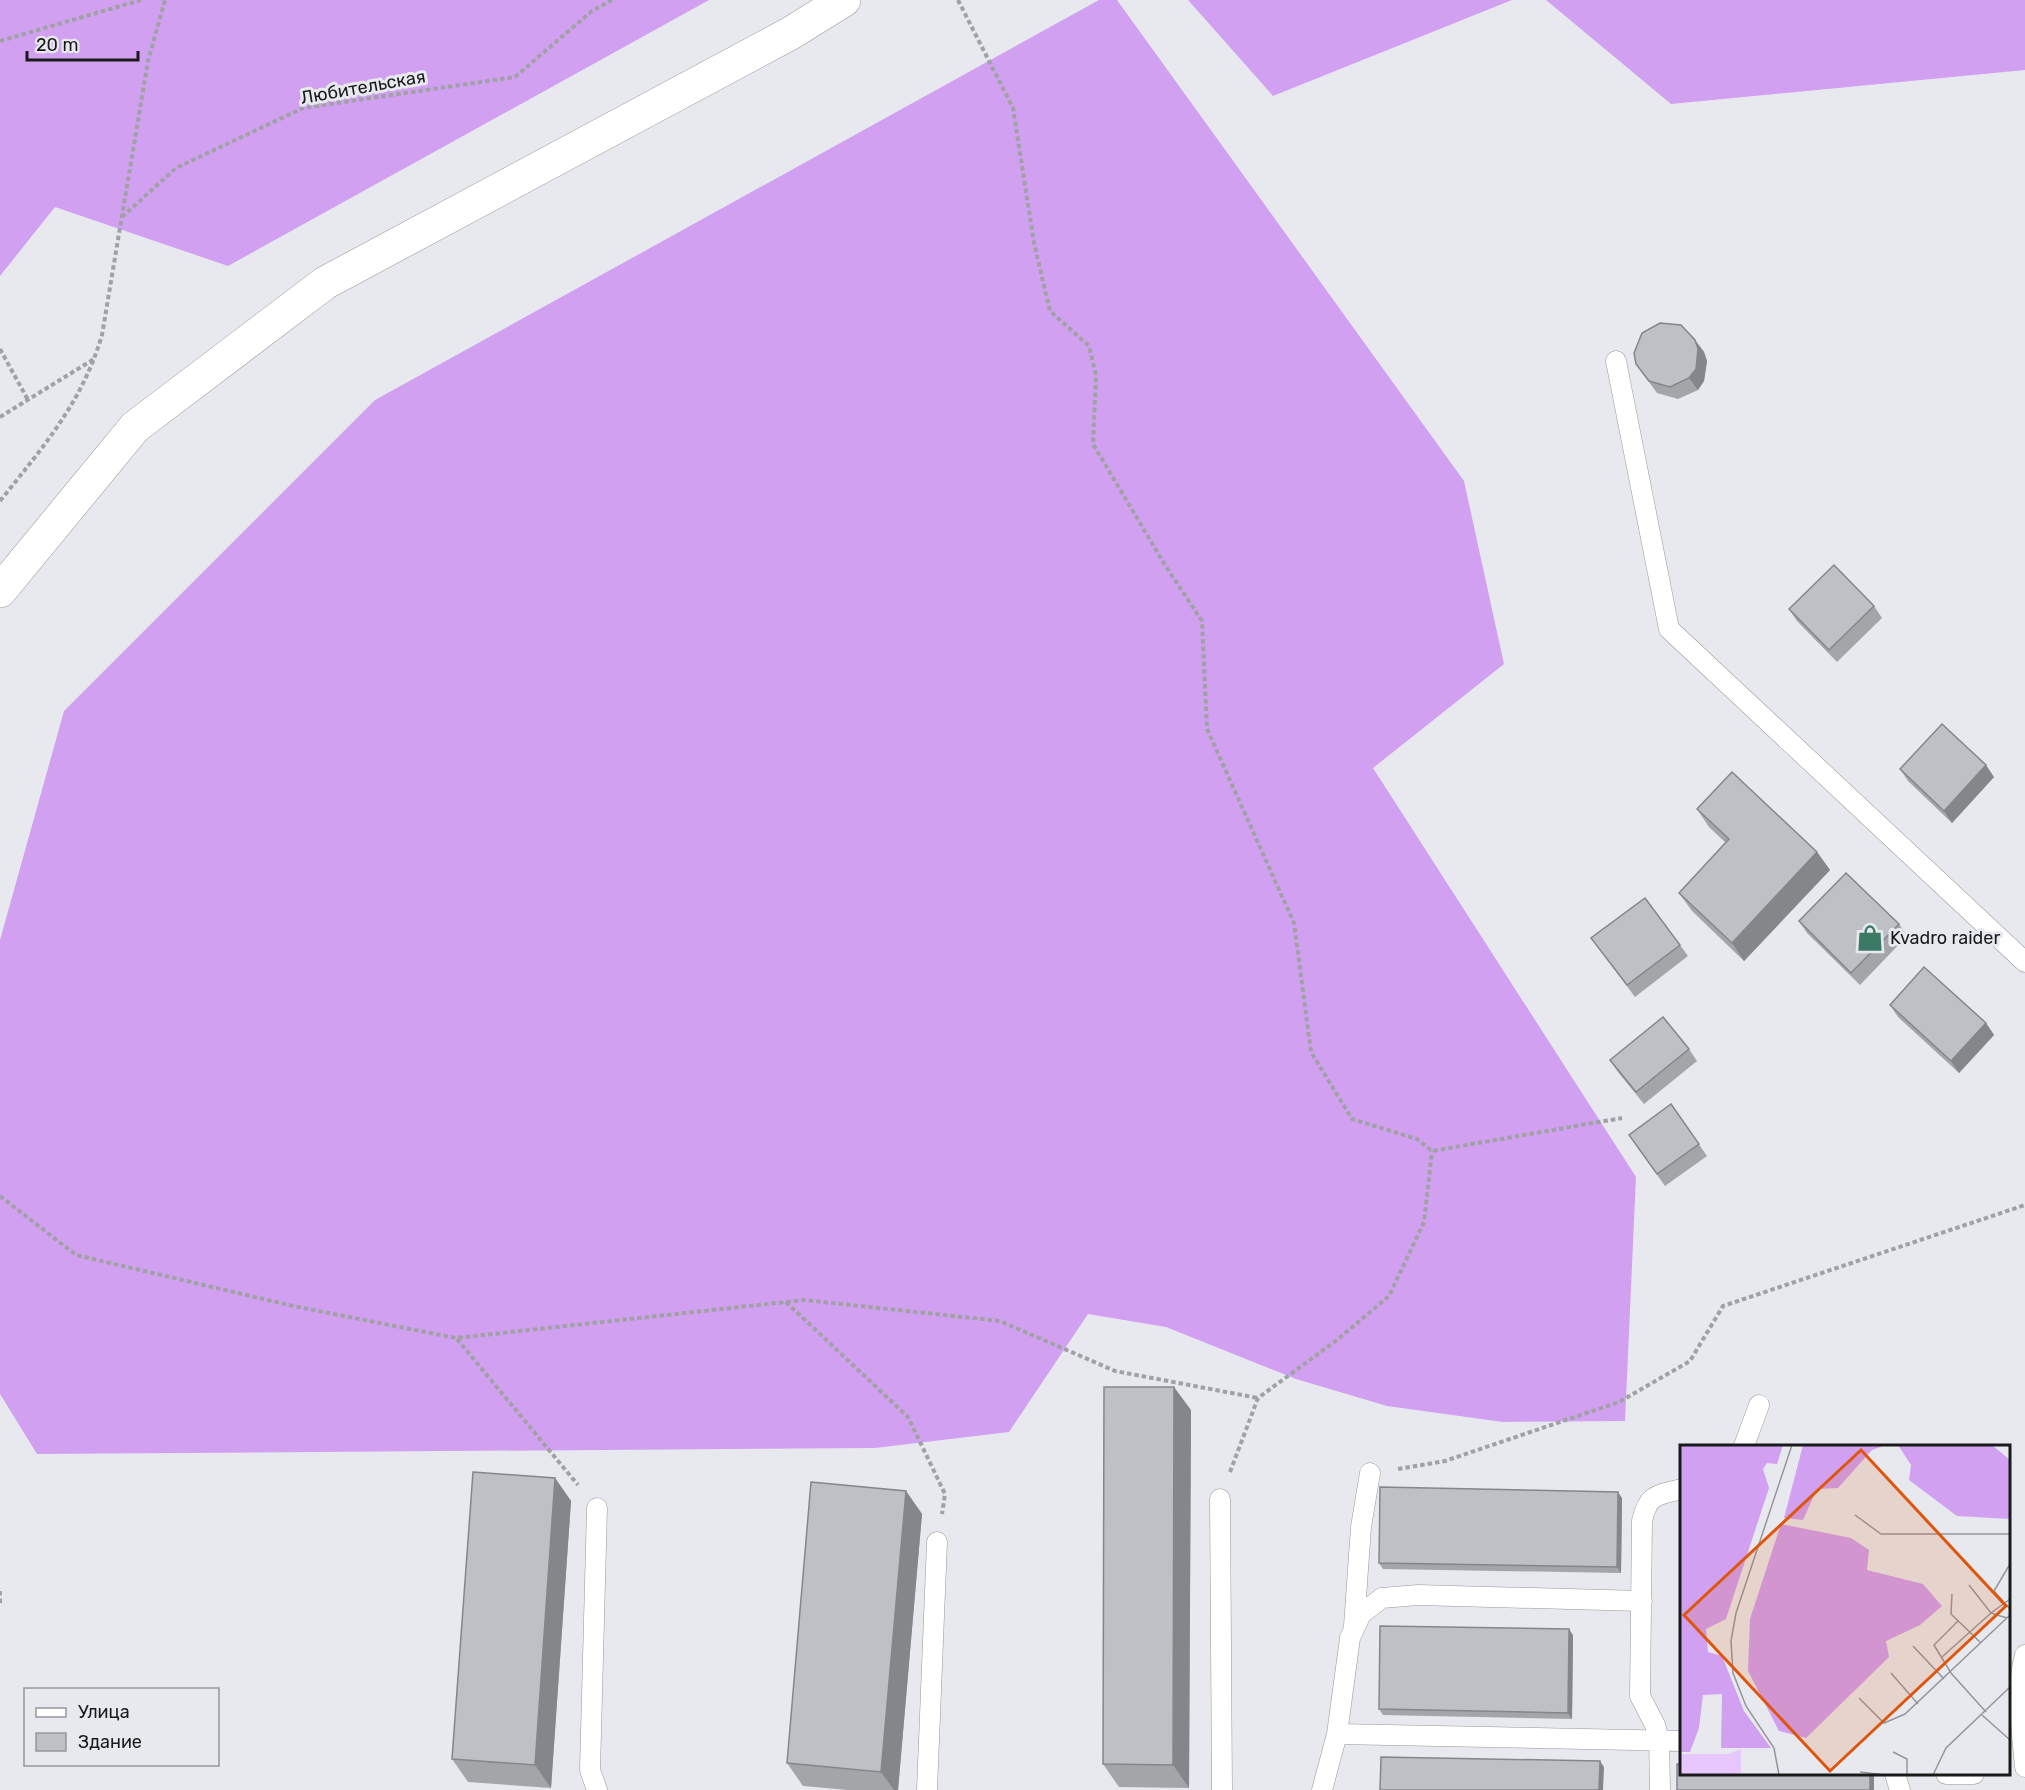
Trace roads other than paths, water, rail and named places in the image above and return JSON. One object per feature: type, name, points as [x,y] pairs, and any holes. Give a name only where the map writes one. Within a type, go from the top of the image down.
[{"type":"street","points":[[0,591],[135,427],[325,283],[791,33],[844,0]]},
{"type":"lane","points":[[1616,361],[1669,629],[2025,962]]},
{"type":"lane","points":[[1744,1445],[1759,1406]]},
{"type":"lane","points":[[1353,1630],[1360,1527],[1370,1473]]},
{"type":"lane","points":[[1660,1790],[1659,1740],[1655,1725],[1640,1696],[1642,1521],[1646,1506],[1654,1496],[1680,1490]]},
{"type":"lane","points":[[1220,1499],[1222,1790]]},
{"type":"lane","points":[[597,1508],[590,1770],[597,1790]]},
{"type":"lane","points":[[927,1790],[937,1542]]},
{"type":"lane","points":[[1322,1790],[1337,1734],[1350,1638],[1361,1614],[1382,1598],[1418,1595],[1641,1601]]},
{"type":"lane","points":[[2010,1771],[2025,1768],[2021,1714],[2021,1668],[2025,1655]]},
{"type":"lane","points":[[1337,1734],[1680,1740]]},
{"type":"lane","points":[[1896,1775],[1900,1790]]},
{"type":"place","name":"Kvadro raider","points":[[1870,938]]}]
